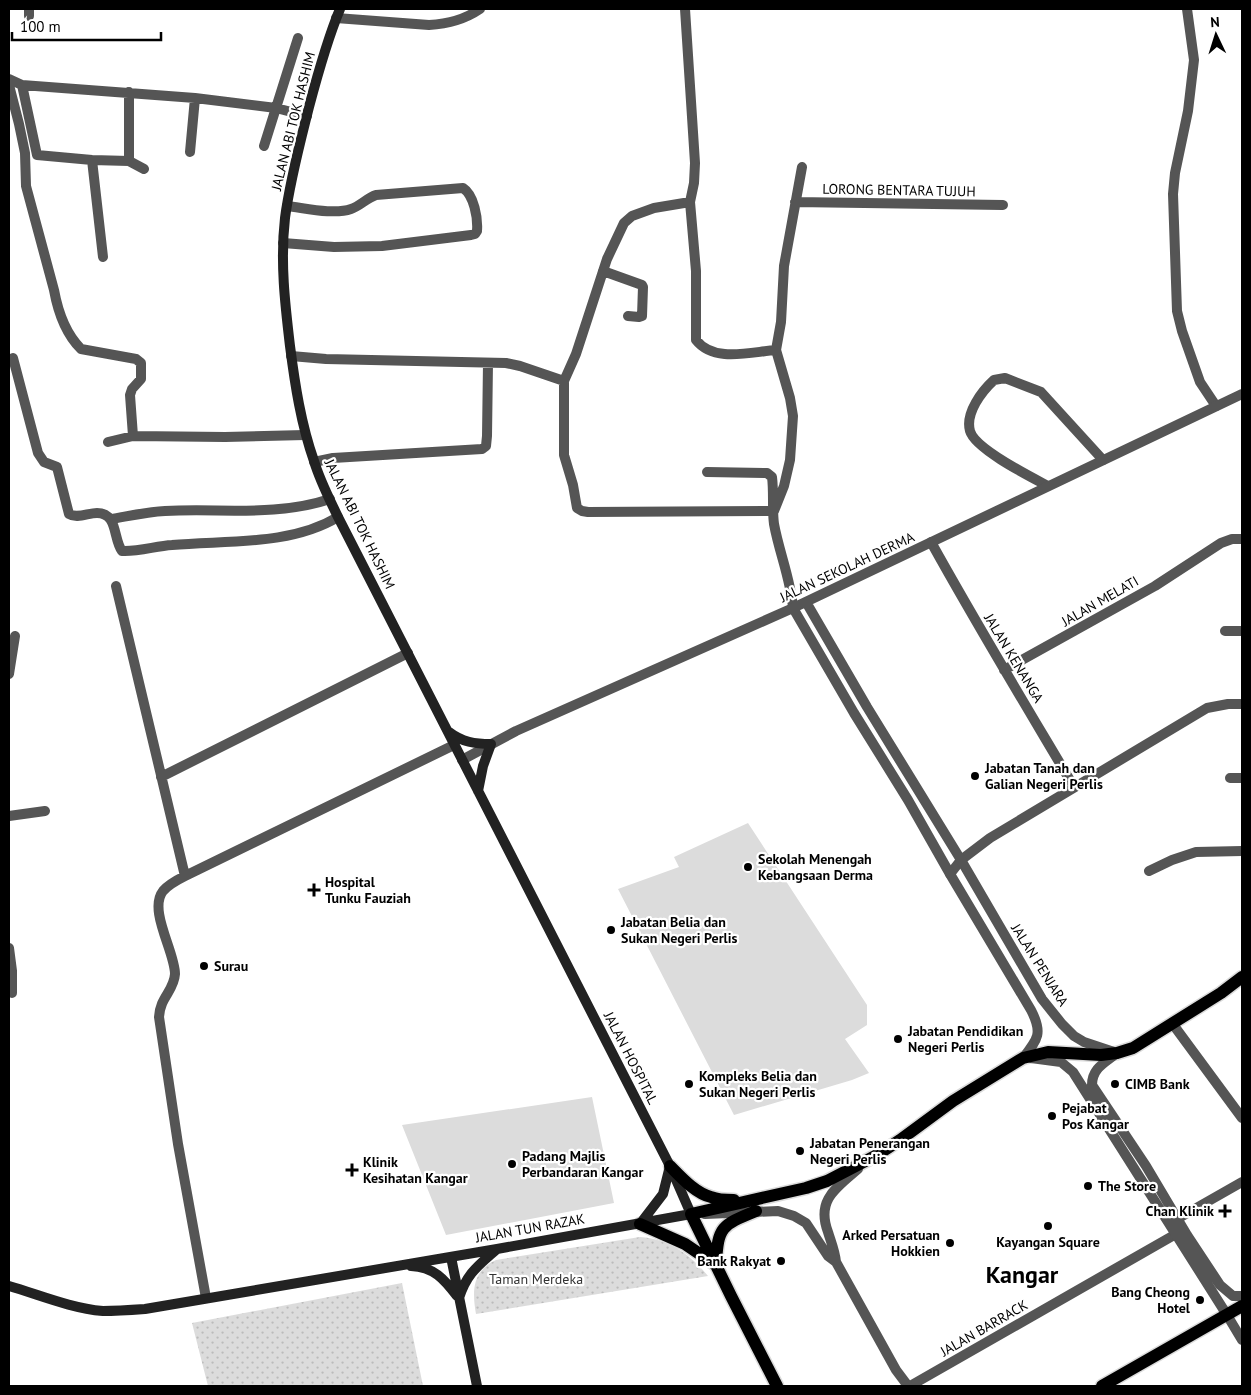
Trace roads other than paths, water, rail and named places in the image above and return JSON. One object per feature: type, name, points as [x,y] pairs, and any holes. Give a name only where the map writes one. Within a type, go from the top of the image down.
[{"type":"main road","name":"JALAN ABI TOK HASHIM","points":[[338,13],[324,52],[295,160],[287,206],[283,243],[284,290],[291,356],[300,412],[314,462],[338,517],[454,745]]},
{"type":"main road","points":[[446,730],[457,738],[468,742],[491,744],[483,766],[478,790]]},
{"type":"main road","name":"JALAN HOSPITAL","points":[[454,745],[670,1166],[691,1214],[777,1385]]},
{"type":"main road","name":"JALAN TUN RAZAK","points":[[9,1286],[56,1302],[102,1311],[145,1309],[640,1224],[806,1188],[866,1161],[900,1140],[953,1101],[1023,1058],[1048,1052],[1088,1055],[1117,1053],[1133,1048],[1221,993],[1242,977]]},
{"type":"main road","points":[[716,1265],[685,1244],[640,1224],[662,1194],[670,1166],[687,1182],[710,1197],[744,1201]]},
{"type":"main road","points":[[716,1265],[717,1240],[724,1227],[734,1220],[756,1211]]},
{"type":"main road","points":[[459,1299],[464,1283],[471,1273],[497,1249]]},
{"type":"main road","points":[[451,1257],[476,1386]]},
{"type":"main road","points":[[399,1265],[418,1266],[438,1274],[444,1278],[459,1299]]},
{"type":"main road","points":[[1102,1386],[1242,1306]]},
{"type":"street","points":[[338,13],[429,25],[459,20],[480,9]]},
{"type":"street","points":[[685,9],[695,163],[694,184],[690,202],[696,271],[696,340],[701,347],[717,354],[776,350]]},
{"type":"street","points":[[1187,9],[1194,60],[1188,111],[1175,173],[1173,194],[1177,311],[1200,382],[1216,406]]},
{"type":"street","points":[[264,146],[298,38]]},
{"type":"street","points":[[9,78],[22,85],[195,98],[276,108],[307,116]]},
{"type":"street","points":[[9,85],[25,153],[26,186],[57,307],[64,325],[82,349],[136,359],[141,363],[141,379],[132,389],[130,396],[133,436]]},
{"type":"street","points":[[22,85],[37,156],[129,161],[144,169]]},
{"type":"street","points":[[129,92],[129,161]]},
{"type":"street","points":[[190,152],[195,98]]},
{"type":"street","points":[[92,160],[103,257]]},
{"type":"street","points":[[774,511],[784,486],[790,460],[793,416],[790,398],[776,350],[781,322],[784,266],[802,167]]},
{"type":"street","points":[[283,243],[334,247],[382,246],[471,235],[477,231],[472,199],[463,188],[376,195],[353,209],[340,211],[287,206]]},
{"type":"street","points":[[690,202],[654,208],[628,219],[621,228],[603,271],[576,354],[564,382],[564,455],[573,485],[577,508],[582,511],[613,513],[774,511]]},
{"type":"street","name":"LORONG BENTARA TUJUH","points":[[795,202],[1003,206]]},
{"type":"street","points":[[603,271],[642,284],[644,287],[642,316],[628,316]]},
{"type":"street","points":[[291,356],[326,359],[506,362],[564,382]]},
{"type":"street","points":[[13,358],[38,453],[44,462],[57,467],[69,514],[74,516],[101,513],[111,519],[164,511],[265,512],[306,506],[330,499]]},
{"type":"street","points":[[314,462],[333,458],[482,449],[486,446],[487,436],[488,363]]},
{"type":"street","points":[[1048,486],[1001,459],[976,441],[970,430],[975,402],[994,380],[1005,378],[1041,392],[1103,460]]},
{"type":"street","name":"JALAN SEKOLAH DERMA","points":[[462,760],[516,731],[806,602],[1242,394]]},
{"type":"street","points":[[108,442],[133,436],[225,437],[306,434]]},
{"type":"street","points":[[707,472],[767,473],[772,480],[774,523],[784,570],[792,594],[793,608],[1036,1019],[1038,1034],[1035,1042],[1023,1058]]},
{"type":"street","points":[[111,519],[119,546],[122,550],[126,551],[166,545],[280,536],[324,525],[338,517]]},
{"type":"street","name":"JALAN MELATI","points":[[1004,670],[1068,636],[1154,586],[1207,551],[1232,539],[1242,539]]},
{"type":"street","name":"JALAN KENANGA","points":[[931,542],[1074,787]]},
{"type":"street","points":[[116,586],[185,876]]},
{"type":"street","points":[[792,594],[806,602]]},
{"type":"street","name":"JALAN PENJARA","points":[[806,602],[1042,999],[1074,1036],[1084,1042],[1117,1053]]},
{"type":"street","points":[[1225,631],[1242,631]]},
{"type":"street","points":[[9,674],[15,636]]},
{"type":"street","points":[[161,777],[408,653]]},
{"type":"street","points":[[950,874],[961,860],[990,838],[1207,708],[1228,704],[1242,704]]},
{"type":"street","points":[[206,1298],[178,1144],[159,1016],[162,1002],[174,983],[175,972],[159,912],[159,898],[163,890],[185,876],[454,745]]},
{"type":"street","points":[[1230,778],[1242,778]]},
{"type":"street","points":[[9,816],[45,811]]},
{"type":"street","points":[[1149,871],[1172,860],[1196,852],[1242,851]]},
{"type":"street","points":[[9,948],[12,994]]},
{"type":"street","points":[[1172,1023],[1242,1118]]},
{"type":"street","points":[[1117,1053],[1096,1071],[1092,1077],[1092,1085],[1146,1166],[1220,1285],[1234,1296],[1242,1296]]},
{"type":"street","points":[[1023,1058],[1061,1062],[1073,1072],[1242,1340]]},
{"type":"street","points":[[836,1262],[836,1254],[824,1221],[823,1211],[826,1200],[838,1186],[866,1161]]},
{"type":"street","points":[[1178,1218],[1242,1182]]},
{"type":"street","points":[[691,1214],[715,1215],[778,1211],[794,1216],[806,1223],[828,1256],[836,1262],[896,1370],[909,1386]]},
{"type":"street","name":"JALAN BARRACK","points":[[909,1386],[1176,1234]]},
{"type":"place","name":"Jabatan Tanah dan Galian Negeri Perlis","points":[[975,776]]},
{"type":"place","name":"Sekolah Menengah Kebangsaan Derma","points":[[748,867]]},
{"type":"place","name":"Hospital Tunku Fauziah","points":[[314,890]]},
{"type":"place","name":"Jabatan Belia dan Sukan Negeri Perlis","points":[[611,930]]},
{"type":"place","name":"Surau","points":[[204,966]]},
{"type":"place","name":"Jabatan Pendidikan Negeri Perlis","points":[[898,1039]]},
{"type":"place","name":"Kompleks Belia dan Sukan Negeri Perlis","points":[[689,1084]]},
{"type":"place","name":"CIMB Bank","points":[[1115,1084]]},
{"type":"place","name":"Pejabat Pos Kangar","points":[[1052,1116]]},
{"type":"place","name":"Jabatan Penerangan Negeri Perlis","points":[[800,1151]]},
{"type":"place","name":"Padang Majlis Perbandaran Kangar","points":[[512,1164]]},
{"type":"place","name":"Klinik Kesihatan Kangar","points":[[352,1170]]},
{"type":"place","name":"The Store","points":[[1088,1186]]},
{"type":"place","name":"Chan Klinik","points":[[1225,1211]]},
{"type":"place","name":"Kayangan Square","points":[[1048,1226]]},
{"type":"place","name":"Arked Persatuan Hokkien","points":[[950,1243]]},
{"type":"place","name":"Bank Rakyat","points":[[781,1261]]},
{"type":"place","name":"Bang Cheong Hotel","points":[[1200,1300]]},
{"type":"district","name":"Kangar","points":[[1022,1274]]},
{"type":"park label","name":"Taman Merdeka","points":[[536,1279]]}]
